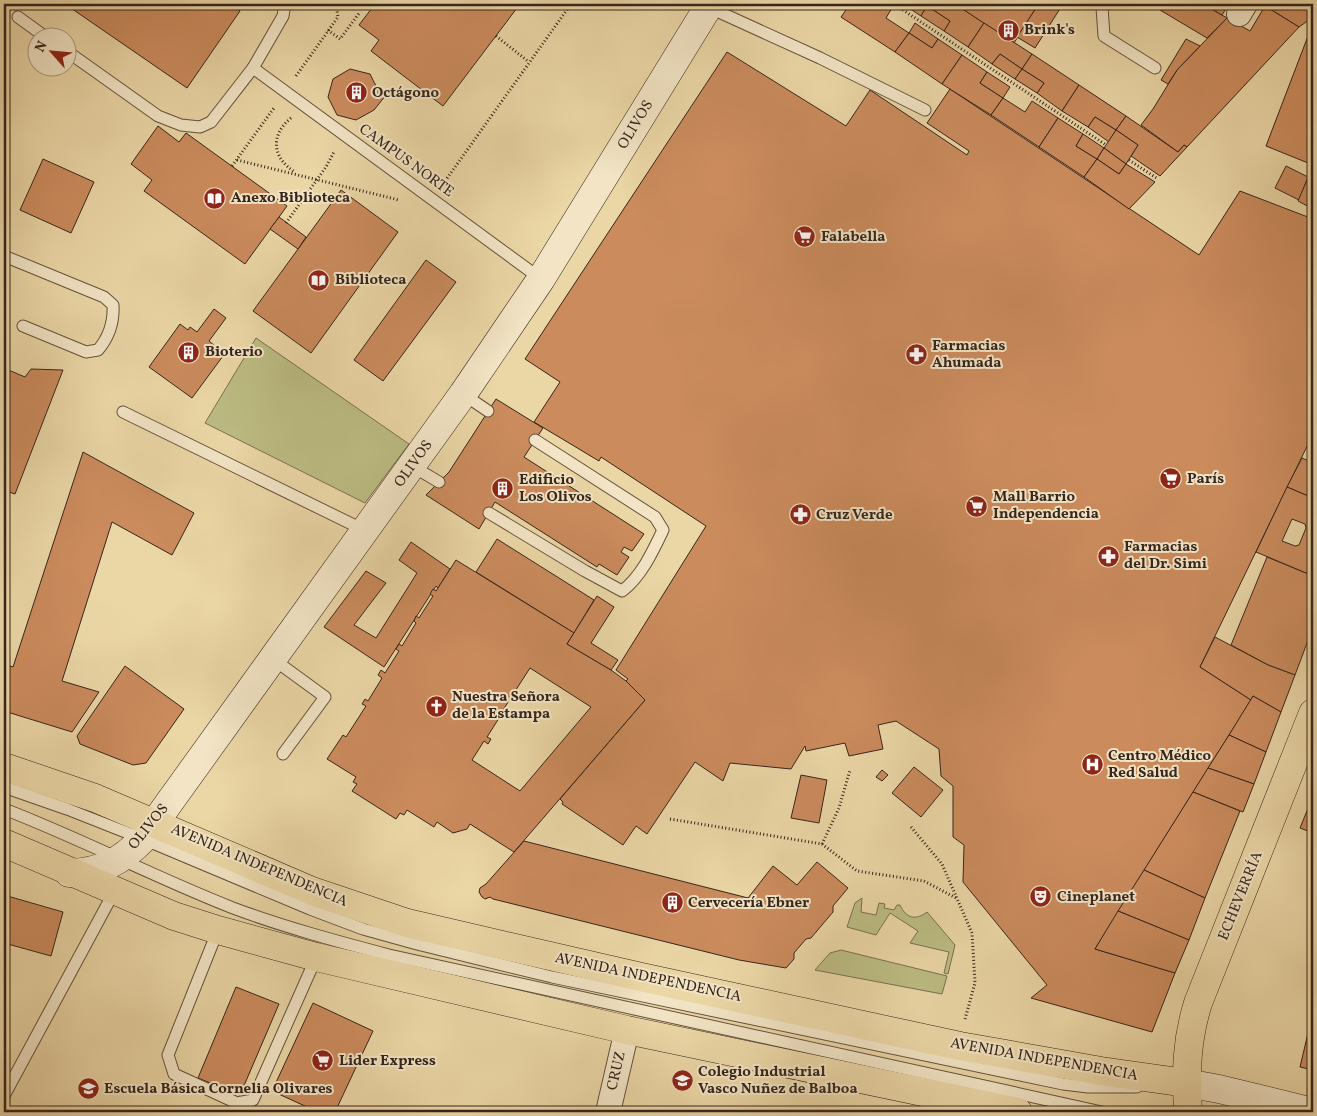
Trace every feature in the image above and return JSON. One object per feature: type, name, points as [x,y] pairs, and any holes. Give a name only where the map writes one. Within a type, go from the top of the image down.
[{"type":"main road","name":"ECHEVERRÍA","points":[[1188,1112],[1186,1083],[1187,1050],[1191,1026],[1198,1003],[1313,713]]},
{"type":"main road","name":"AVENIDA INDEPENDENCIA","points":[[4,767],[94,798],[149,831],[312,891],[407,923],[631,975],[960,1046],[1101,1071],[1186,1083]]},
{"type":"main road","points":[[4,844],[174,916],[316,957],[627,1030],[1018,1112]]},
{"type":"street","name":"OLIVOS","points":[[69,873],[86,872],[102,868],[121,858],[149,831],[366,531],[463,394],[541,279],[709,5]]},
{"type":"street","name":"CRUZ","points":[[608,1112],[627,1030]]},
{"type":"street","name":"AVENIDA INDEPENDENCIA","points":[[1186,1083],[1313,1112]]},
{"type":"lane","points":[[78,59],[158,116],[181,125],[200,127],[211,122],[253,68],[283,16],[285,4]]},
{"type":"lane","points":[[1104,4],[1102,7],[1104,36],[1155,68]]},
{"type":"lane","points":[[709,5],[925,110]]},
{"type":"lane","points":[[18,17],[34,28]]},
{"type":"lane","name":"CAMPUS NORTE","points":[[253,68],[541,279]]},
{"type":"lane","points":[[4,256],[104,297],[113,305],[114,318],[105,341],[98,350],[86,352],[23,326]]},
{"type":"lane","points":[[463,394],[488,411]]},
{"type":"lane","points":[[123,412],[366,531]]},
{"type":"lane","points":[[489,513],[585,572],[622,591],[630,585],[644,565],[663,530],[655,517],[535,440]]},
{"type":"lane","points":[[412,466],[439,482]]},
{"type":"lane","points":[[273,658],[325,697],[283,754]]},
{"type":"lane","points":[[4,787],[67,809],[149,831],[310,910],[363,929],[417,944],[552,976],[1063,1084],[1088,1088],[1114,1088],[1186,1083]]},
{"type":"lane","points":[[4,809],[232,907],[314,935],[389,955],[1102,1112]]},
{"type":"lane","points":[[4,1096],[114,892]]},
{"type":"lane","points":[[218,930],[168,1055],[174,1074],[238,1103],[253,1100],[316,957]]},
{"type":"path","points":[[362,4],[371,10]]},
{"type":"path","points":[[432,199],[571,4]]},
{"type":"path","points":[[894,4],[1106,145]]},
{"type":"path","points":[[328,30],[340,39],[360,12]]},
{"type":"path","points":[[496,36],[529,62]]},
{"type":"path","points":[[298,175],[288,168],[277,154],[276,144],[284,123],[297,114],[312,112]]},
{"type":"path","points":[[286,223],[330,160],[335,147],[336,136],[331,125]]},
{"type":"path","points":[[237,160],[408,203]]},
{"type":"path","points":[[1129,160],[1158,179]]},
{"type":"path","points":[[822,844],[839,808],[850,770]]},
{"type":"path","points":[[670,819],[822,844],[856,870],[924,880],[956,898]]},
{"type":"path","points":[[911,827],[942,864],[972,933],[975,983],[964,1020],[960,1046]]},
{"type":"green space","points":[[256,338],[409,444],[365,503],[205,423]]},
{"type":"green space","points":[[862,898],[861,912],[876,915],[879,903],[885,904],[884,908],[894,910],[897,905],[900,905],[905,913],[911,917],[919,917],[927,912],[955,945],[948,974],[944,973],[949,952],[910,943],[918,931],[890,913],[876,935],[847,927],[855,903]]},
{"type":"green space","points":[[841,950],[947,976],[942,994],[815,970],[830,953]]},
{"type":"building","points":[[65,4],[229,4],[240,11],[187,88]]},
{"type":"building","points":[[375,4],[394,4],[402,10],[406,4],[520,4],[443,106],[371,51],[379,40],[359,25]]},
{"type":"building","points":[[850,4],[885,4],[892,8],[886,18],[909,33],[895,52],[841,17]]},
{"type":"building","points":[[903,4],[928,4],[921,16]]},
{"type":"building","points":[[928,4],[955,4],[984,23],[968,47],[944,31],[950,21],[927,6]]},
{"type":"building","name":"Brink's","points":[[955,4],[1042,4],[1039,10],[1036,8],[1014,43]]},
{"type":"building","points":[[1042,4],[1063,4],[1035,48],[1017,37],[1036,8],[1039,10]]},
{"type":"building","points":[[1150,4],[1203,4],[1227,18],[1207,38]]},
{"type":"building","points":[[1203,4],[1229,4],[1222,15]]},
{"type":"building","points":[[1266,4],[1313,4],[1313,17],[1299,27],[1265,6]]},
{"type":"building","points":[[927,6],[950,21],[944,31],[921,16]]},
{"type":"building","points":[[1265,6],[1299,27],[1187,147],[1184,145],[1178,152],[1141,125],[1177,70],[1227,18],[1250,31]]},
{"type":"building","points":[[915,23],[938,39],[932,48],[909,33]]},
{"type":"building","points":[[984,23],[1032,54],[1022,69],[1000,54],[992,64],[968,47]]},
{"type":"building","points":[[1313,23],[1313,165],[1266,146]]},
{"type":"building","points":[[909,33],[932,48],[938,39],[962,55],[942,84],[895,52]]},
{"type":"building","points":[[1186,39],[1200,46],[1177,70],[1168,84],[1161,80]]},
{"type":"building","name":"Mall Barrio Independencia","points":[[727,52],[846,126],[870,90],[967,155],[969,151],[927,123],[950,89],[1199,255],[1240,191],[1313,219],[1313,434],[1200,667],[1251,700],[1095,949],[1175,973],[1152,1032],[1031,998],[1047,985],[963,882],[964,845],[953,837],[953,786],[941,776],[939,749],[896,721],[878,725],[883,749],[849,756],[845,743],[806,751],[805,746],[791,769],[730,763],[723,781],[695,762],[647,834],[636,826],[623,845],[562,804],[563,802],[560,799],[645,700],[626,681],[628,679],[616,670],[706,526],[601,457],[599,461],[534,422],[560,382],[525,359]]},
{"type":"building","points":[[1000,54],[1022,69],[1015,79],[992,64]]},
{"type":"building","points":[[1032,54],[1079,85],[1062,111],[1037,93],[1044,83],[1022,69]]},
{"type":"building","points":[[962,55],[987,72],[980,83],[1003,98],[991,115],[942,84]]},
{"type":"building","name":"Octágono","points":[[350,69],[370,74],[379,92],[386,95],[374,110],[356,120],[337,115],[328,97],[333,79]]},
{"type":"building","points":[[1022,69],[1044,83],[1037,93],[1015,79]]},
{"type":"building","points":[[987,72],[1010,87],[1003,98],[980,83]]},
{"type":"building","points":[[1079,85],[1126,116],[1116,130],[1095,117],[1088,127],[1062,111]]},
{"type":"building","points":[[1003,98],[1025,112],[1032,101],[1058,118],[1039,147],[991,115]]},
{"type":"building","points":[[1126,116],[1178,152],[1184,145],[1187,147],[1160,176],[1131,156],[1138,145],[1116,130]]},
{"type":"building","points":[[1095,117],[1116,130],[1109,142],[1088,127]]},
{"type":"building","points":[[1058,118],[1083,134],[1076,146],[1097,159],[1084,177],[1039,147]]},
{"type":"building","name":"Anexo Biblioteca","points":[[158,126],[179,142],[186,133],[287,206],[245,264],[144,191],[152,180],[131,164]]},
{"type":"building","points":[[1116,130],[1138,145],[1126,164],[1104,148]]},
{"type":"building","points":[[1083,134],[1104,148],[1097,159],[1076,146]]},
{"type":"building","points":[[1104,148],[1126,164],[1119,174],[1097,159]]},
{"type":"building","points":[[43,159],[94,182],[71,233],[20,210]]},
{"type":"building","points":[[1097,159],[1119,174],[1126,164],[1155,182],[1129,209],[1084,177]]},
{"type":"building","points":[[1286,166],[1308,177],[1299,200],[1275,188]]},
{"type":"building","points":[[1310,173],[1313,175],[1313,209],[1298,201]]},
{"type":"building","name":"Biblioteca","points":[[341,190],[398,232],[311,353],[253,311]]},
{"type":"building","points":[[279,217],[306,237],[298,249],[270,229]]},
{"type":"building","points":[[426,260],[456,282],[383,381],[354,360]]},
{"type":"building","name":"Bioterio","points":[[214,309],[226,318],[209,341],[215,346],[213,349],[223,356],[192,398],[149,367],[180,324],[188,330],[190,327],[197,332]]},
{"type":"building","points":[[4,368],[25,377],[31,369],[63,370],[15,494],[6,491],[4,497]]},
{"type":"building","name":"Edificio Los Olivos","points":[[496,399],[543,428],[524,457],[644,534],[632,551],[624,547],[621,552],[629,557],[617,575],[599,564],[597,567],[495,502],[479,529],[426,495],[449,472]]},
{"type":"building","points":[[83,452],[194,513],[172,555],[112,522],[62,681],[99,692],[72,732],[4,711],[4,664],[13,667]]},
{"type":"building","points":[[1302,458],[1313,463],[1310,475],[1313,477],[1313,498],[1287,487]]},
{"type":"building","points":[[1287,487],[1313,498],[1313,576],[1256,552]],"holes":[[[1292,519],[1305,524],[1306,528],[1299,545],[1295,546],[1282,541]]]},
{"type":"building","points":[[497,539],[594,600],[574,633],[476,572]]},
{"type":"building","points":[[411,542],[450,569],[438,588],[436,586],[384,667],[324,627],[366,571],[386,583],[354,625],[376,638],[417,573],[399,560]]},
{"type":"building","points":[[1267,557],[1313,576],[1313,627],[1295,675],[1268,665],[1231,645]]},
{"type":"building","name":"Nuestra Señora de la Estampa","points":[[456,560],[574,633],[567,644],[611,670],[626,681],[645,700],[514,852],[470,824],[467,829],[453,833],[437,822],[434,827],[407,810],[404,815],[400,813],[396,819],[352,791],[357,784],[353,782],[356,777],[327,759],[343,735],[346,737],[366,706],[362,704],[365,699],[368,701],[382,678],[378,675],[381,670],[385,673],[399,651],[396,649],[399,644],[402,646],[416,623],[414,621],[416,616],[419,618],[433,596],[430,594],[433,589],[436,591]],"holes":[[[530,668],[591,707],[520,791],[472,760],[484,741],[488,744],[491,739],[487,737],[501,715],[504,717],[507,712],[503,710]]]},
{"type":"building","points":[[597,596],[614,607],[591,643],[618,660],[611,670],[567,644]]},
{"type":"building","points":[[1215,637],[1268,665],[1295,675],[1281,712],[1253,696],[1251,700],[1200,667]]},
{"type":"building","points":[[125,666],[184,709],[146,763],[133,765],[80,744],[77,736]]},
{"type":"building","points":[[1253,696],[1281,712],[1266,752],[1229,735]]},
{"type":"building","points":[[1229,735],[1266,752],[1254,784],[1208,768]]},
{"type":"building","points":[[914,767],[943,790],[921,817],[892,793]]},
{"type":"building","points":[[1208,768],[1254,784],[1243,812],[1193,792]]},
{"type":"building","points":[[882,770],[888,775],[882,781],[876,777]]},
{"type":"building","points":[[801,775],[827,780],[819,823],[791,818]]},
{"type":"building","points":[[1193,792],[1240,811],[1205,898],[1144,870]]},
{"type":"building","points":[[1313,796],[1313,833],[1300,828]]},
{"type":"building","name":"Cervecería Ebner","points":[[524,841],[748,898],[773,866],[797,885],[817,862],[848,888],[833,906],[833,912],[811,938],[806,939],[794,953],[794,959],[786,968],[739,960],[490,897],[485,899],[482,897],[479,892],[480,888],[486,884]]},
{"type":"building","points":[[1144,870],[1205,898],[1189,940],[1118,911]]},
{"type":"building","points":[[4,895],[63,912],[51,956],[4,943]]},
{"type":"building","points":[[1118,911],[1189,940],[1175,973],[1095,949]]},
{"type":"building","points":[[236,987],[279,1004],[240,1095],[198,1078]]},
{"type":"building","name":"Lider Express","points":[[313,1003],[373,1031],[335,1112],[318,1112],[272,1091]]},
{"type":"building","points":[[1313,1012],[1313,1070],[1300,1067]]},
{"type":"place","name":"Brink's","points":[[1008,30]]},
{"type":"place","name":"Octágono","points":[[356,93]]},
{"type":"place","name":"Anexo Biblioteca","points":[[215,198]]},
{"type":"place","name":"Falabella","points":[[805,237]]},
{"type":"place","name":"Biblioteca","points":[[319,280]]},
{"type":"place","name":"Bioterio","points":[[189,352]]},
{"type":"place","name":"Farmacias Ahumada","points":[[916,355]]},
{"type":"place","name":"París","points":[[1171,479]]},
{"type":"place","name":"Edificio Los Olivos","points":[[503,489]]},
{"type":"place","name":"Mall Barrio Independencia","points":[[977,506]]},
{"type":"place","name":"Cruz Verde","points":[[800,515]]},
{"type":"place","name":"Farmacias del Dr. Simi","points":[[1108,556]]},
{"type":"place","name":"Nuestra Señora de la Estampa","points":[[436,706]]},
{"type":"place","name":"Centro Médico Red Salud","points":[[1092,765]]},
{"type":"place","name":"Cineplanet","points":[[1041,897]]},
{"type":"place","name":"Cervecería Ebner","points":[[672,903]]},
{"type":"place","name":"Lider Express","points":[[323,1061]]},
{"type":"place","name":"Colegio Industrial Vasco Nuñez de Balboa","points":[[682,1081]]},
{"type":"place","name":"Escuela Básica Cornelia Olivares","points":[[88,1089]]}]
